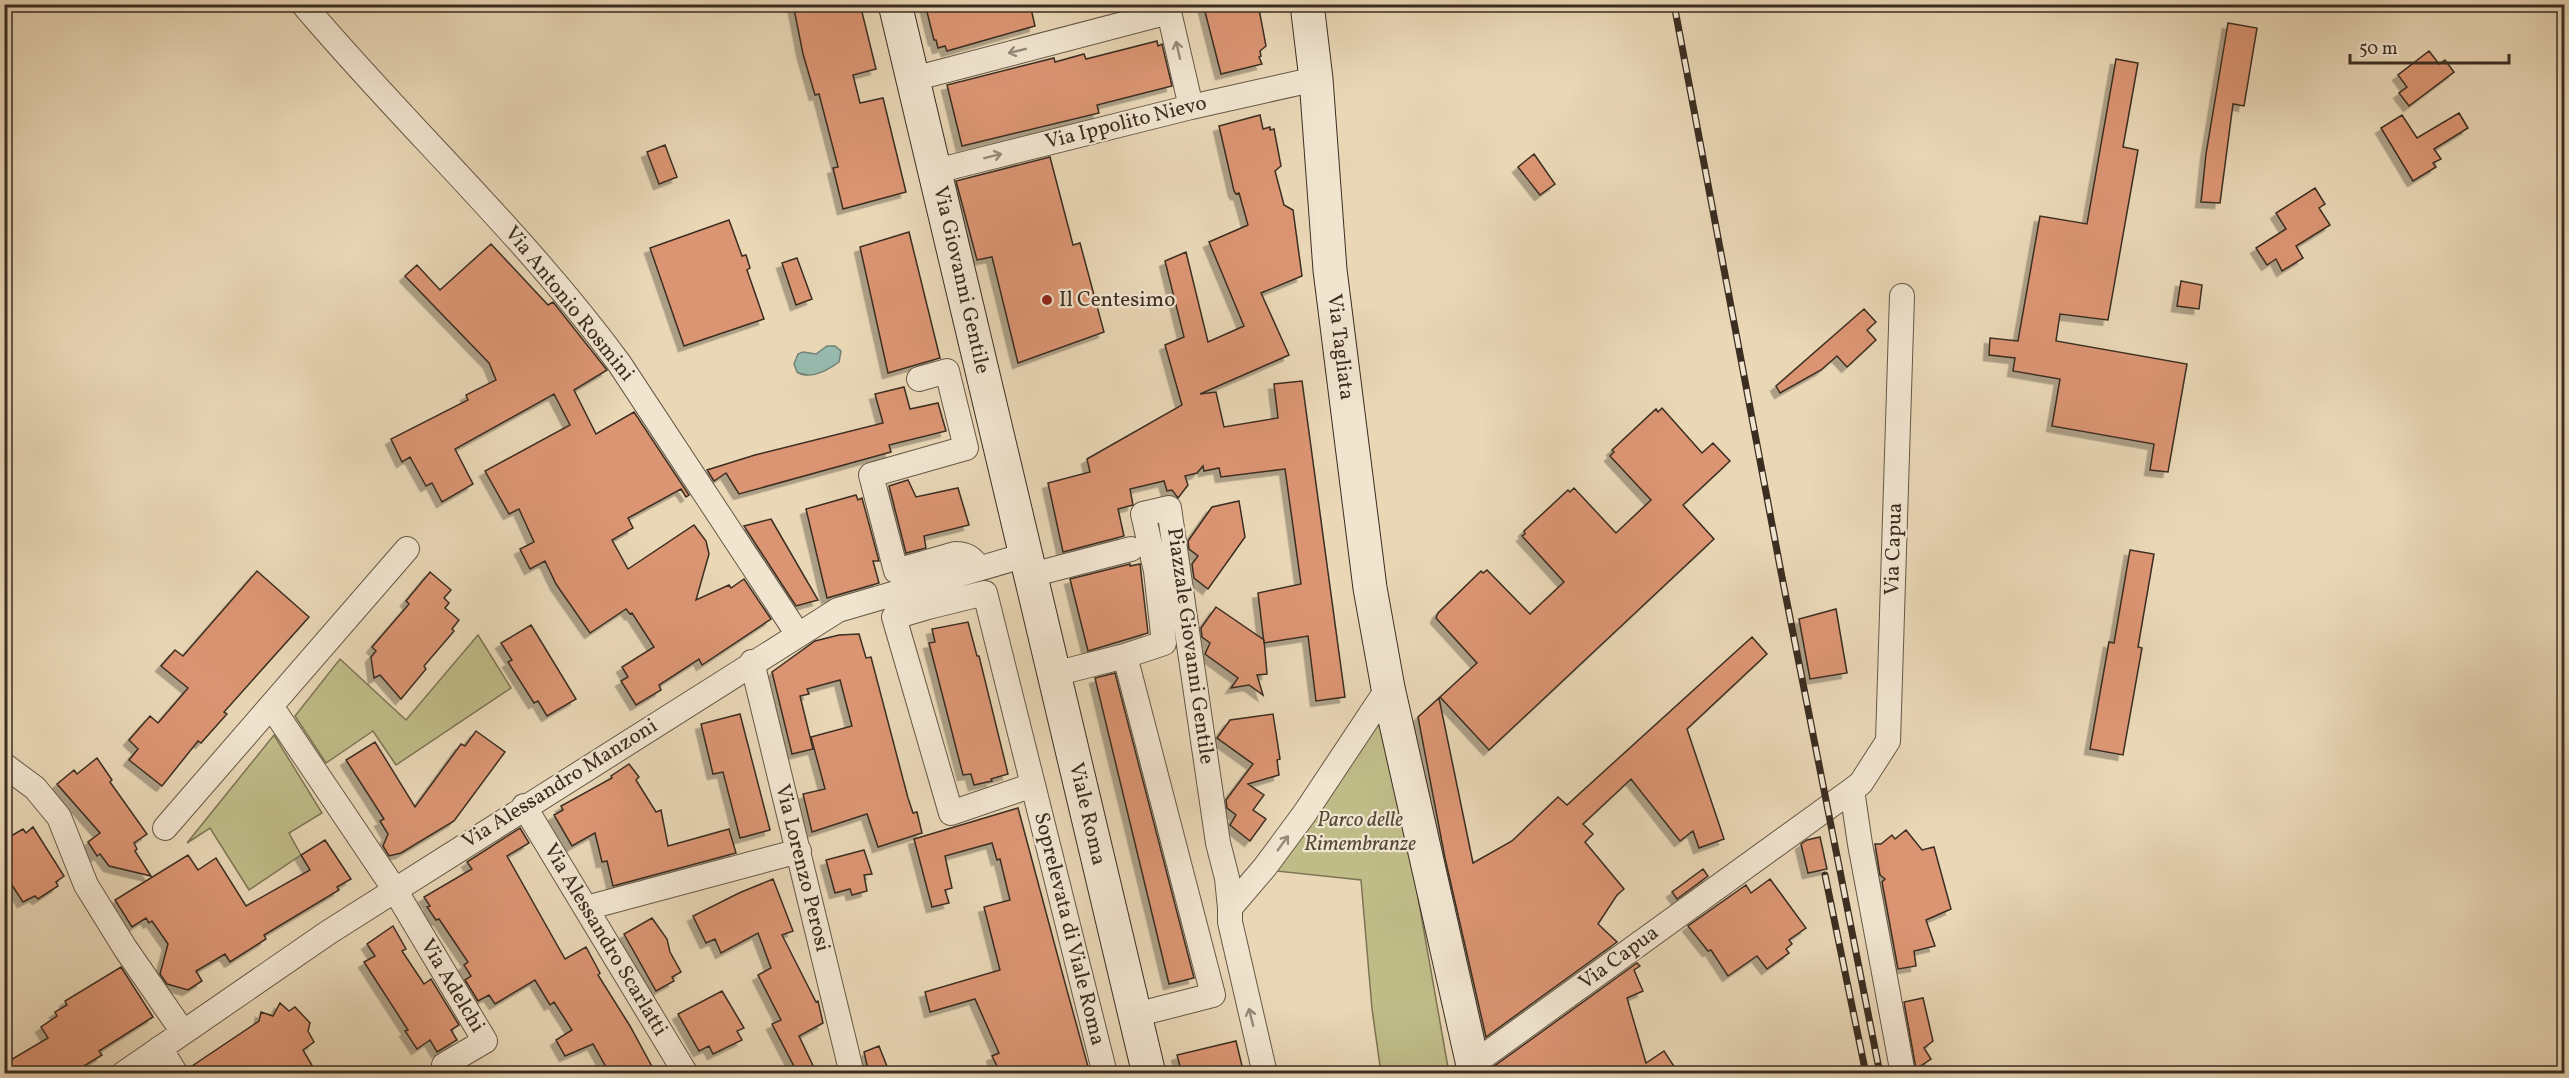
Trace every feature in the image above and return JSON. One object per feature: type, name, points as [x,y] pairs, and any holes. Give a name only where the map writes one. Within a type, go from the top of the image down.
[{"type":"main road","name":"Via Giovanni Gentile","points":[[896,4],[1029,565]]},
{"type":"main road","name":"Via Tagliata","points":[[1307,4],[1316,79],[1330,270],[1370,588],[1388,688],[1474,1069]]},
{"type":"main road","name":"Viale Roma","points":[[1029,565],[1149,1074]]},
{"type":"street","name":"Via Antonio Rosmini","points":[[303,4],[351,61],[502,220],[589,322],[619,363],[797,633]]},
{"type":"street","points":[[913,79],[1169,12],[1191,106]]},
{"type":"street","name":"Via Ippolito Nievo","points":[[936,171],[1191,106],[1316,79]]},
{"type":"street","name":"Via Capua","points":[[1474,1069],[1861,783],[1887,741],[1902,296]]},
{"type":"street","points":[[919,379],[947,371],[966,448],[871,475],[896,571],[955,554],[964,554],[973,559],[979,568]]},
{"type":"street","name":"Piazzale Giovanni Gentile","points":[[1054,674],[1125,656],[1164,643],[1156,571],[1143,514],[1169,508],[1218,843],[1227,879],[1230,908]]},
{"type":"street","points":[[165,828],[407,549]]},
{"type":"street","name":"Via Alessandro Manzoni","points":[[123,1074],[329,932],[797,633],[838,610],[926,596],[979,568],[1029,565],[1131,549]]},
{"type":"street","name":"Soprelevata di Viale Roma","points":[[926,596],[985,593],[1105,1074]]},
{"type":"street","points":[[926,596],[894,617],[951,813],[1033,785]]},
{"type":"street","points":[[1125,656],[1213,995],[1135,1015]]},
{"type":"street","name":"Via Lorenzo Perosi","points":[[752,662],[851,1073]]},
{"type":"street","points":[[1265,1074],[1230,922],[1230,908],[1265,867],[1305,813],[1388,688]]},
{"type":"street","points":[[271,706],[347,815],[395,890]]},
{"type":"street","points":[[4,765],[35,788],[59,817],[86,885],[125,948],[183,1032]]},
{"type":"street","points":[[1852,790],[1902,1074]]},
{"type":"street","name":"Via Alessandro Scarlatti","points":[[524,806],[686,1074]]},
{"type":"street","points":[[586,908],[799,851]]},
{"type":"street","name":"Via Adelchi","points":[[395,890],[485,1041],[444,1065]]},
{"type":"street","points":[[160,1048],[176,1074]]},
{"type":"green space","points":[[478,635],[511,688],[396,765],[373,731],[326,763],[295,716],[340,659],[406,720]]},
{"type":"green space","name":"Parco delle Rimembranze","points":[[1377,726],[1383,726],[1389,733],[1449,1073],[1381,1073],[1372,1009],[1361,880],[1276,871]]},
{"type":"green space","points":[[274,735],[322,813],[289,833],[301,855],[249,890],[210,828],[187,843]]},
{"type":"water","points":[[827,346],[835,346],[841,351],[839,362],[824,371],[813,374],[797,372],[794,364],[798,354],[803,352],[816,354]]},
{"type":"building","points":[[793,4],[860,4],[876,69],[853,75],[860,103],[883,98],[906,192],[843,209],[833,168],[838,167],[819,94],[815,95],[803,54]]},
{"type":"building","points":[[925,4],[1030,4],[1035,26],[947,51],[945,46],[938,48],[934,40]]},
{"type":"building","points":[[1203,4],[1251,4],[1255,10],[1259,9],[1266,46],[1260,51],[1261,56],[1259,57],[1262,64],[1221,74]]},
{"type":"building","points":[[2228,23],[2257,28],[2244,106],[2233,104],[2220,203],[2201,202],[2206,154]]},
{"type":"building","points":[[1157,41],[1158,46],[1162,44],[1172,86],[1097,105],[1099,113],[962,146],[947,85],[1054,58],[1055,62],[1084,54],[1086,59]]},
{"type":"building","points":[[2429,51],[2439,64],[2445,60],[2454,72],[2409,106],[2399,93],[2407,87],[2398,75]]},
{"type":"building","points":[[2116,59],[2138,63],[2123,147],[2138,150],[2108,320],[2060,314],[2056,341],[2187,364],[2168,472],[2150,470],[2154,444],[2052,426],[2060,379],[2013,371],[2015,358],[1989,355],[1990,338],[2018,341],[2040,216],[2087,224]]},
{"type":"building","points":[[2459,113],[2468,128],[2434,149],[2441,159],[2433,163],[2436,167],[2413,181],[2381,128],[2402,115],[2417,138]]},
{"type":"building","points":[[1260,115],[1263,129],[1270,127],[1270,130],[1274,129],[1281,166],[1275,171],[1284,205],[1293,210],[1302,276],[1261,293],[1289,355],[1200,394],[1216,392],[1224,427],[1278,418],[1274,384],[1302,381],[1345,697],[1316,701],[1308,636],[1264,643],[1258,593],[1301,584],[1285,469],[1221,477],[1219,468],[1204,471],[1203,466],[1197,473],[1185,476],[1188,485],[1178,498],[1172,490],[1167,491],[1164,481],[1130,489],[1133,505],[1118,509],[1124,536],[1063,552],[1048,483],[1090,472],[1087,459],[1182,405],[1165,345],[1184,337],[1165,261],[1186,252],[1208,342],[1244,326],[1209,242],[1248,225],[1239,193],[1236,194],[1234,191],[1219,126]]},
{"type":"building","points":[[665,145],[677,177],[659,184],[647,152]]},
{"type":"building","points":[[1534,154],[1555,184],[1540,195],[1518,167]]},
{"type":"building","points":[[1050,157],[1073,245],[1080,243],[1104,332],[1018,363],[992,257],[977,260],[956,181]]},
{"type":"building","points":[[2315,188],[2325,204],[2319,208],[2330,225],[2296,246],[2303,258],[2282,271],[2276,259],[2267,265],[2256,248],[2286,229],[2276,213]]},
{"type":"building","points":[[729,220],[742,256],[746,255],[750,268],[747,270],[764,319],[684,346],[650,248]]},
{"type":"building","points":[[909,232],[940,358],[888,373],[860,247]]},
{"type":"building","points":[[491,244],[548,305],[553,302],[607,370],[574,390],[596,434],[634,412],[689,495],[686,497],[681,489],[628,518],[633,528],[612,540],[628,569],[694,525],[706,541],[709,554],[696,600],[729,585],[731,588],[744,579],[771,619],[702,665],[699,659],[659,685],[661,690],[636,705],[621,681],[628,677],[622,667],[654,647],[632,613],[630,614],[626,609],[590,633],[556,584],[545,561],[530,569],[520,549],[534,542],[519,509],[509,514],[485,471],[570,425],[554,394],[455,449],[473,484],[442,502],[432,483],[426,486],[410,457],[402,462],[391,439],[468,400],[466,395],[496,380],[489,363],[405,276],[417,265],[440,290]]},
{"type":"building","points":[[797,258],[812,299],[796,305],[782,263]]},
{"type":"building","points":[[2181,281],[2202,285],[2199,309],[2177,306]]},
{"type":"building","points":[[1864,309],[1876,322],[1867,330],[1876,340],[1847,367],[1837,356],[1821,370],[1780,393],[1776,386]]},
{"type":"building","points":[[904,387],[910,409],[938,403],[946,431],[889,445],[891,452],[739,494],[726,473],[714,481],[707,470],[755,455],[883,423],[875,394]]},
{"type":"building","points":[[1662,408],[1702,453],[1713,443],[1730,461],[1683,505],[1714,539],[1489,750],[1440,697],[1477,663],[1436,618],[1438,613],[1481,571],[1483,573],[1487,570],[1530,614],[1564,582],[1522,536],[1525,534],[1524,531],[1568,490],[1570,492],[1574,488],[1616,533],[1651,500],[1610,456],[1614,452],[1612,450],[1656,409],[1658,412]]},
{"type":"building","points":[[908,480],[916,497],[958,488],[969,525],[924,536],[926,548],[906,553],[889,486]]},
{"type":"building","points":[[856,495],[858,500],[862,498],[879,561],[873,561],[879,583],[827,598],[806,509]]},
{"type":"building","points":[[1239,501],[1245,537],[1208,589],[1194,578],[1192,564],[1198,556],[1189,549],[1188,541],[1212,507]]},
{"type":"building","points":[[771,519],[818,600],[796,606],[744,526]]},
{"type":"building","points":[[2130,550],[2154,554],[2138,647],[2142,648],[2123,755],[2090,749],[2109,642],[2114,643]]},
{"type":"building","points":[[1130,564],[1130,566],[1140,564],[1148,633],[1088,651],[1070,579]]},
{"type":"building","points":[[257,571],[309,617],[224,712],[227,714],[201,743],[198,741],[162,786],[129,760],[138,749],[129,740],[150,716],[158,723],[188,688],[161,666],[175,650],[183,656]]},
{"type":"building","points":[[430,572],[451,590],[444,598],[449,603],[445,608],[459,620],[452,629],[454,631],[424,666],[426,669],[401,699],[380,675],[374,678],[371,657],[376,651],[372,647],[409,604],[406,601]]},
{"type":"building","points":[[1216,607],[1264,640],[1267,674],[1257,675],[1263,695],[1249,685],[1231,688],[1238,678],[1205,654],[1210,643],[1202,637],[1201,628]]},
{"type":"building","points":[[1836,609],[1847,673],[1810,679],[1799,619]]},
{"type":"building","points":[[968,622],[977,656],[979,656],[1008,774],[974,785],[971,774],[963,775],[929,643],[935,642],[932,629]]},
{"type":"building","points":[[531,625],[576,699],[547,716],[538,701],[534,703],[508,662],[512,660],[501,643]]},
{"type":"building","points":[[859,634],[866,658],[871,657],[908,798],[913,813],[917,812],[922,833],[878,847],[867,814],[812,832],[803,794],[825,789],[811,737],[852,726],[840,680],[807,689],[809,694],[800,696],[813,749],[792,754],[772,672],[815,641],[839,635]]},
{"type":"building","points":[[1752,637],[1767,654],[1687,729],[1724,839],[1699,848],[1693,831],[1680,841],[1631,779],[1583,824],[1593,834],[1585,842],[1624,889],[1617,895],[1598,924],[1617,942],[1486,1037],[1445,858],[1418,717],[1439,698],[1473,863],[1512,841],[1558,797],[1567,805]]},
{"type":"building","points":[[1115,673],[1194,978],[1169,984],[1095,678]]},
{"type":"building","points":[[740,714],[770,830],[740,838],[723,772],[713,774],[701,724]]},
{"type":"building","points":[[1273,714],[1280,759],[1277,760],[1279,775],[1248,784],[1264,795],[1253,810],[1266,819],[1250,841],[1230,825],[1236,815],[1227,808],[1226,800],[1253,764],[1217,738],[1230,720]]},
{"type":"building","points":[[476,731],[505,752],[454,821],[401,853],[389,856],[383,846],[388,834],[380,821],[384,819],[346,760],[375,742],[415,807],[461,744],[465,746]]},
{"type":"building","points":[[97,758],[112,780],[110,782],[147,834],[134,843],[137,849],[135,851],[151,876],[109,866],[100,854],[97,856],[88,842],[100,833],[57,784],[74,770],[77,774]]},
{"type":"building","points":[[629,764],[639,777],[636,780],[656,812],[661,810],[668,846],[729,829],[736,853],[613,886],[607,861],[602,862],[595,833],[572,846],[554,815],[563,810],[561,806],[612,778],[611,776]]},
{"type":"building","points":[[1018,808],[1090,1074],[1001,1074],[992,1056],[999,1053],[975,999],[930,1012],[925,992],[1000,970],[984,907],[1010,900],[1000,859],[997,860],[992,843],[945,856],[952,888],[945,890],[949,903],[932,907],[914,839]]},
{"type":"building","points":[[33,827],[64,876],[56,882],[58,886],[38,899],[35,896],[23,902],[4,873],[4,840],[23,829],[26,833]]},
{"type":"building","points":[[520,828],[529,843],[507,856],[565,959],[586,947],[600,973],[598,975],[630,1026],[656,1074],[610,1074],[593,1044],[565,1056],[556,1040],[572,1030],[554,1002],[550,1005],[535,980],[495,1004],[489,995],[478,1001],[465,980],[471,976],[464,965],[468,962],[439,919],[436,920],[427,907],[430,906],[424,897],[472,869],[467,862]]},
{"type":"building","points":[[1906,830],[1922,850],[1934,847],[1951,909],[1926,920],[1935,946],[1914,951],[1916,966],[1898,969],[1882,882],[1885,879],[1880,875],[1875,844],[1881,844],[1892,835],[1895,839]]},
{"type":"building","points":[[1820,837],[1827,869],[1808,873],[1801,844]]},
{"type":"building","points":[[325,840],[351,879],[337,887],[339,890],[264,935],[266,939],[230,962],[225,954],[196,971],[202,981],[188,990],[167,984],[160,974],[168,944],[152,921],[149,923],[146,918],[132,927],[115,900],[188,855],[198,870],[216,858],[246,906],[310,870],[301,855]]},
{"type":"building","points":[[864,850],[872,874],[864,875],[867,891],[852,895],[850,889],[835,893],[826,860]]},
{"type":"building","points":[[1703,869],[1708,876],[1677,899],[1672,892]]},
{"type":"building","points":[[773,879],[793,931],[782,935],[816,1002],[818,1001],[823,1023],[799,1036],[817,1074],[798,1074],[772,1024],[781,1020],[758,975],[771,968],[758,933],[721,953],[715,939],[706,943],[693,916]]},
{"type":"building","points":[[1770,879],[1806,928],[1789,940],[1792,944],[1786,949],[1789,953],[1767,969],[1757,956],[1728,976],[1711,950],[1708,951],[1688,926],[1746,885],[1751,893]]},
{"type":"building","points":[[652,918],[667,939],[670,952],[681,972],[672,977],[674,981],[656,991],[624,934]]},
{"type":"building","points":[[393,926],[406,949],[402,951],[424,984],[431,979],[459,1025],[451,1030],[457,1040],[437,1052],[430,1040],[417,1049],[405,1031],[408,1030],[364,962],[375,956],[367,944]]},
{"type":"building","points":[[1637,963],[1640,966],[1634,970],[1643,991],[1627,998],[1646,1063],[1664,1051],[1679,1074],[1493,1074],[1493,1067]]},
{"type":"building","points":[[121,967],[153,1017],[99,1051],[102,1055],[71,1074],[4,1074],[4,1064],[48,1038],[41,1027],[57,1016],[55,1012],[67,1005],[65,1001]]},
{"type":"building","points":[[722,991],[744,1028],[737,1031],[742,1040],[713,1054],[709,1046],[699,1051],[678,1014]]},
{"type":"building","points":[[1923,998],[1933,1041],[1924,1048],[1931,1059],[1916,1069],[1904,1002]]},
{"type":"building","points":[[280,1003],[289,1011],[295,1007],[310,1023],[308,1031],[314,1042],[303,1050],[317,1074],[190,1074],[189,1068],[259,1021],[261,1012],[273,1016]]},
{"type":"building","points":[[1236,1041],[1244,1074],[1182,1074],[1177,1055]]},
{"type":"building","points":[[879,1046],[890,1074],[869,1074],[864,1052]]},
{"type":"railway","points":[[1674,4],[1781,572],[1880,1074]]},
{"type":"railway","points":[[1825,875],[1866,1074]]},
{"type":"place","name":"Il Centesimo","points":[[1047,300]]}]
